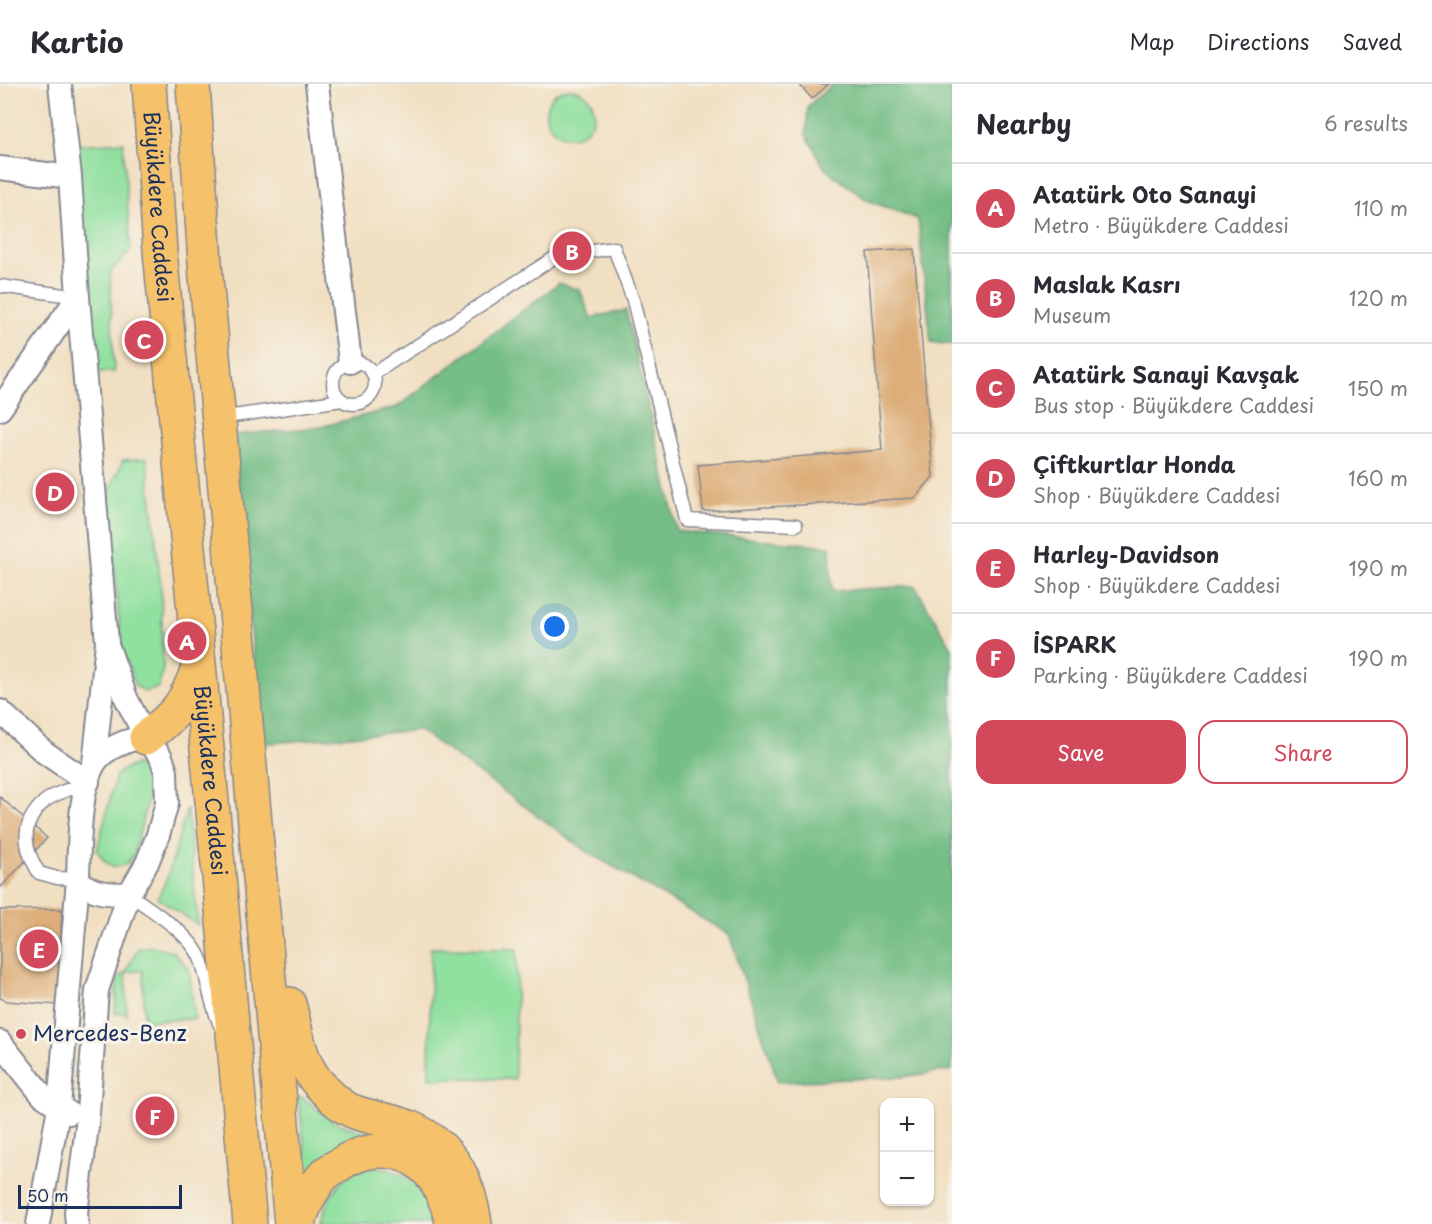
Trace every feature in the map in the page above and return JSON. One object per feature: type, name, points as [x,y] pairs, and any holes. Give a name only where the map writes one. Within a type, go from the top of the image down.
[{"type":"main road","name":"Büyükdere Caddesi","points":[[149,84],[160,251],[250,1224]]},
{"type":"main road","points":[[178,84],[195,132]]},
{"type":"main road","name":"Büyükdere Caddesi","points":[[193,84],[219,418],[291,1224]]},
{"type":"main road","points":[[146,738],[173,717],[190,689],[198,666]]},
{"type":"main road","points":[[268,961],[288,1003],[304,1060],[318,1083],[337,1101],[354,1112],[410,1128],[436,1143],[451,1156],[466,1184],[475,1224]]},
{"type":"main road","points":[[298,1224],[306,1202],[325,1174],[351,1156],[372,1150],[394,1152],[422,1164],[444,1196],[452,1224]]},
{"type":"street","points":[[38,1224],[59,1107],[82,811],[91,773],[107,643],[70,177],[60,84]]},
{"type":"street","points":[[317,84],[350,362]]},
{"type":"street","points":[[0,168],[70,177]]},
{"type":"street","points":[[0,409],[78,297]]},
{"type":"street","points":[[77,1224],[76,1213],[87,1126],[97,990],[129,894],[147,863],[167,803],[166,772],[161,757],[146,738],[126,698],[107,643]]},
{"type":"street","points":[[0,711],[44,752],[91,773]]},
{"type":"street","points":[[91,773],[105,752],[130,740],[146,738]]},
{"type":"street","points":[[78,879],[84,887],[107,894],[129,894]]},
{"type":"street","points":[[0,1042],[42,1095],[87,1126]]},
{"type":"lane","points":[[373,374],[557,256],[614,248],[633,300],[687,520],[796,525]]},
{"type":"lane","points":[[0,286],[78,297]]},
{"type":"lane","points":[[219,418],[342,400],[355,404],[367,399],[375,387],[373,374],[364,364],[350,362],[338,369],[333,381],[337,394],[342,400]]},
{"type":"lane","points":[[78,879],[57,878],[39,873],[32,862],[24,840],[31,819],[45,801],[91,773]]},
{"type":"lane","points":[[129,894],[184,936],[194,948],[202,962],[210,998],[219,1024],[234,1043]]},
{"type":"green space","points":[[833,84],[952,84],[952,345],[931,342],[918,219],[869,201],[825,169],[806,134],[808,106]]},
{"type":"green space","points":[[570,89],[587,96],[594,113],[587,130],[570,137],[553,130],[546,113],[553,96]]},
{"type":"green space","points":[[123,142],[131,251],[110,272],[114,372],[89,372],[74,145]]},
{"type":"green space","points":[[559,283],[580,290],[591,318],[626,310],[677,531],[830,546],[832,591],[915,586],[952,648],[952,1070],[901,1077],[778,1082],[729,934],[588,852],[419,730],[261,744],[234,435],[320,427],[397,407]]},
{"type":"green space","points":[[147,458],[161,589],[163,669],[159,687],[146,692],[135,686],[121,643],[108,494],[123,460]]},
{"type":"green space","points":[[136,765],[146,768],[150,791],[134,854],[127,864],[114,867],[105,862],[97,850],[116,775]]},
{"type":"green space","points":[[187,808],[198,925],[158,898],[168,876]]},
{"type":"green space","points":[[152,946],[172,951],[189,969],[195,1019],[144,1021],[143,971],[126,972],[137,949]]},
{"type":"green space","points":[[431,948],[517,949],[515,1079],[429,1078]]},
{"type":"green space","points":[[126,972],[127,1015],[115,1014],[117,979]]},
{"type":"green space","points":[[298,1097],[302,1097],[334,1122],[368,1133],[368,1139],[308,1173]]},
{"type":"green space","points":[[375,1166],[408,1178],[414,1184],[420,1191],[433,1224],[321,1224],[332,1193],[338,1186],[353,1174]]},
{"type":"building","points":[[799,84],[829,84],[812,99]]},
{"type":"building","points":[[914,249],[933,477],[915,498],[703,511],[698,465],[882,450],[867,252]]},
{"type":"building","points":[[0,797],[47,838],[0,888]]},
{"type":"building","points":[[62,909],[57,1005],[7,1001],[0,998],[0,910]]},
{"type":"place","name":"Maslak Kasrı","points":[[572,251]]},
{"type":"place","name":"Atatürk Sanayi Kavşak","points":[[144,340]]},
{"type":"place","name":"Çiftkurtlar Honda","points":[[55,492]]},
{"type":"place","name":"Atatürk Oto Sanayi","points":[[187,641]]},
{"type":"place","name":"Harley-Davidson","points":[[39,949]]},
{"type":"place","name":"Mercedes-Benz","points":[[21,1034]]},
{"type":"place","name":"İSPARK","points":[[155,1116]]}]
